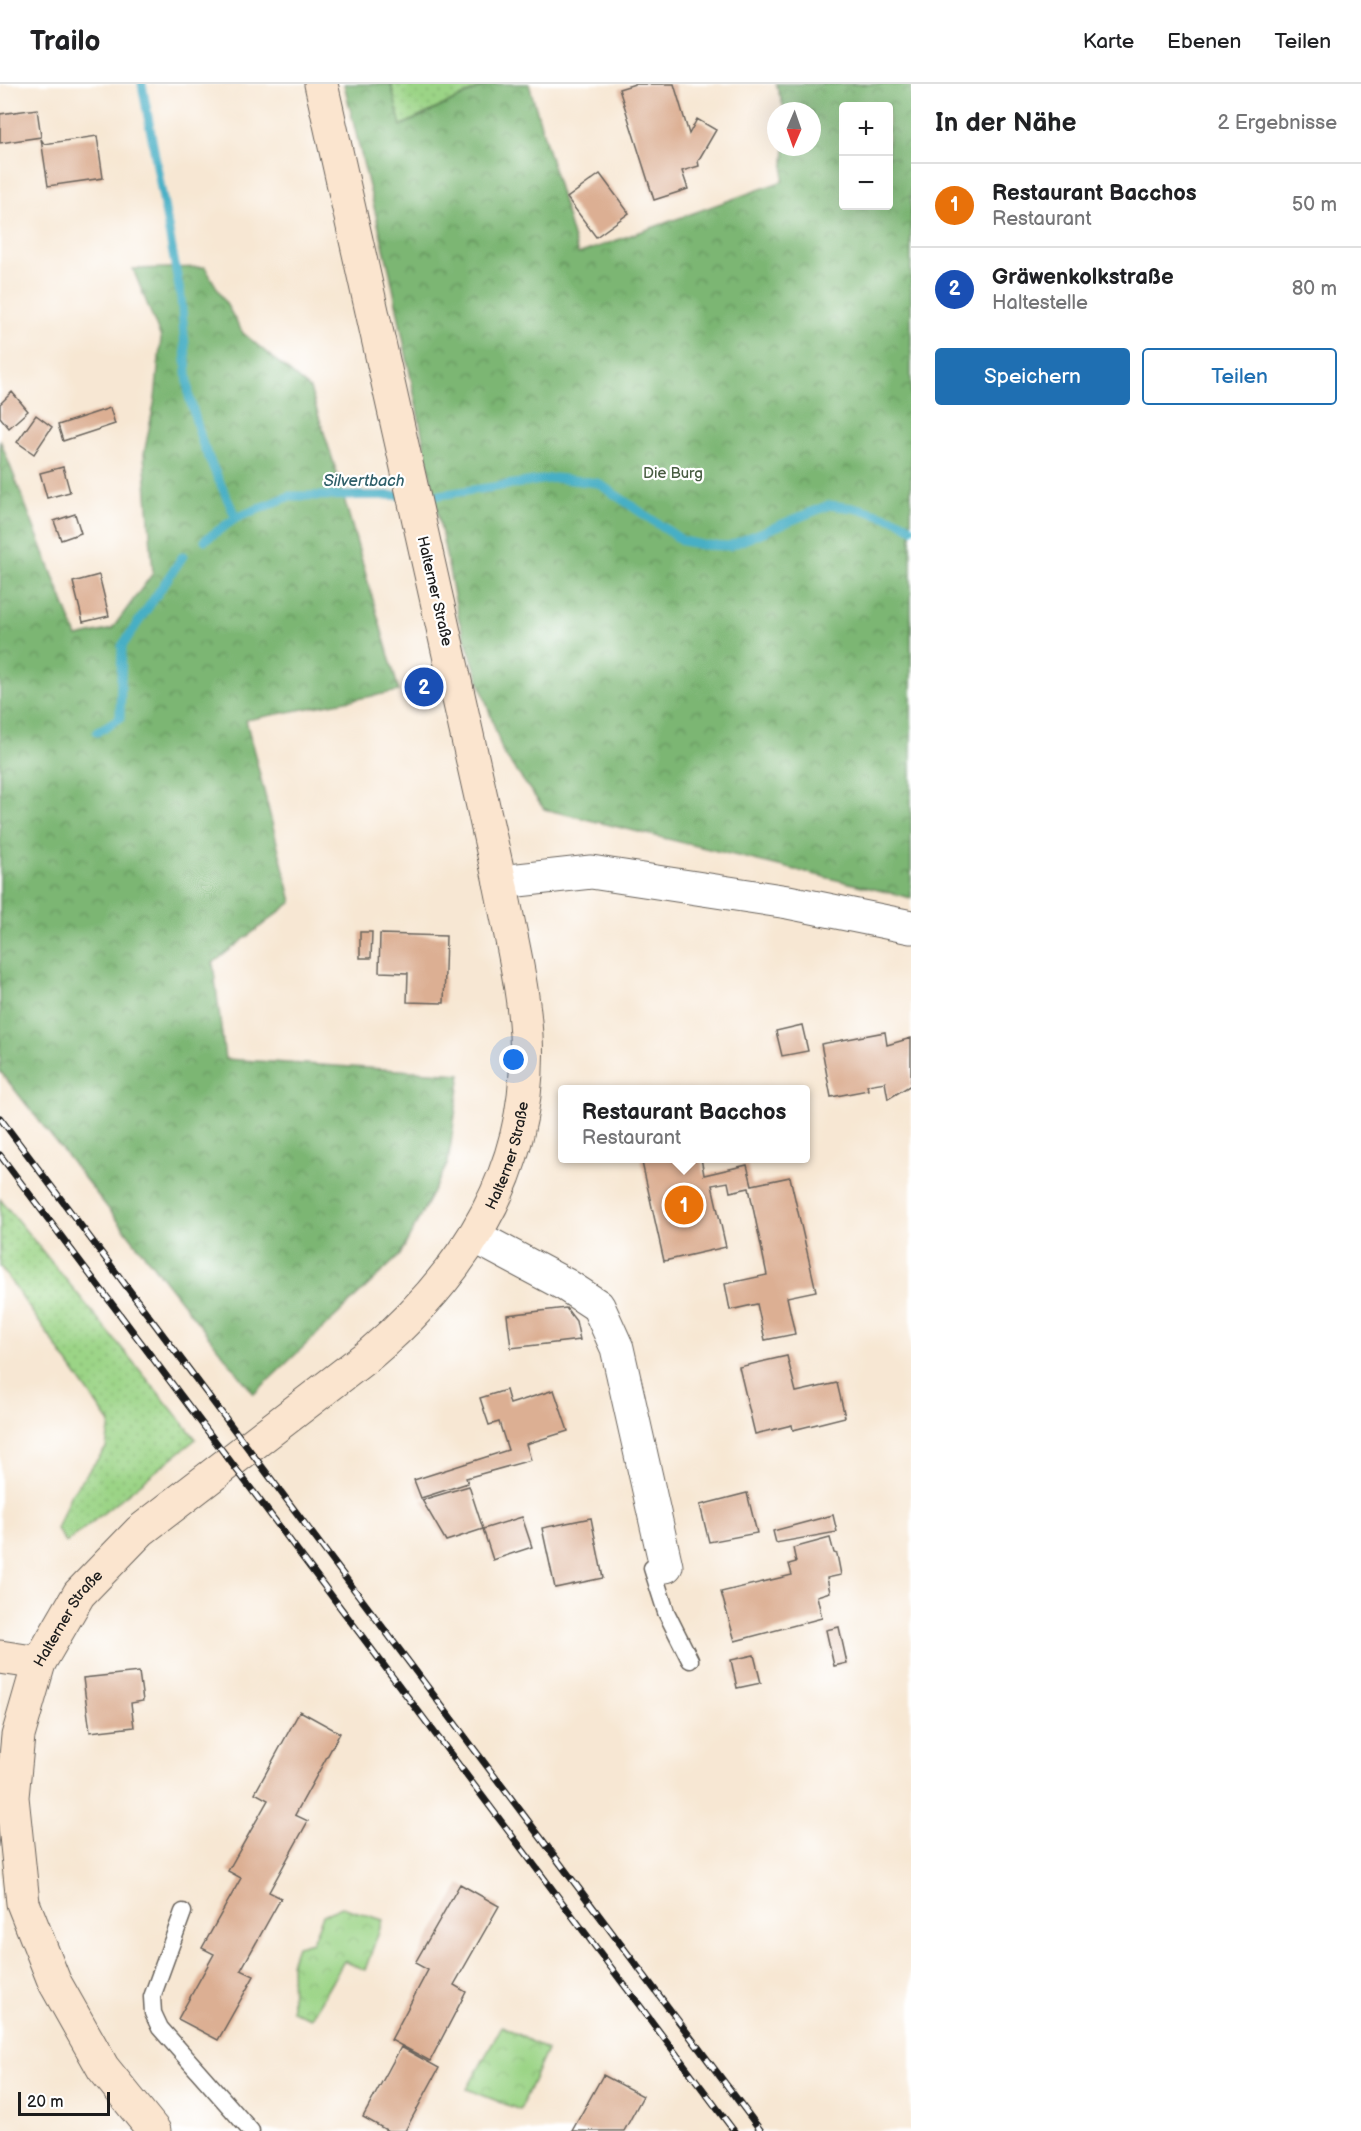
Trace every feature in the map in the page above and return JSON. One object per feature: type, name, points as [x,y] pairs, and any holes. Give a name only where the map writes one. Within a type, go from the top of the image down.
[{"type":"main road","name":"Halterner Straße","points":[[154,2131],[98,2058],[54,1980],[23,1903],[12,1797],[18,1736],[39,1664],[79,1594],[140,1531],[400,1328],[429,1297],[476,1237],[502,1184],[519,1131],[525,1086],[526,1035],[518,972],[500,882],[321,84]]},
{"type":"main road","points":[[0,1657],[39,1664]]},
{"type":"street","points":[[500,882],[591,872],[788,902],[911,927]]},
{"type":"street","points":[[476,1237],[566,1285],[598,1306],[616,1348],[666,1566]]},
{"type":"lane","points":[[666,1566],[652,1568],[666,1612],[690,1660]]},
{"type":"lane","points":[[183,1912],[152,1997],[153,2013],[160,2028],[251,2131]]},
{"type":"green space","name":"Die Burg","points":[[344,84],[391,84],[401,126],[488,84],[529,84],[578,254],[783,181],[784,156],[821,156],[821,102],[782,102],[776,84],[911,84],[911,898],[544,809],[503,753],[459,620],[390,273]]},
{"type":"green space","points":[[391,84],[488,84],[400,126]]},
{"type":"green space","points":[[205,267],[243,333],[310,389],[336,470],[399,691],[246,720],[292,902],[213,963],[225,1059],[461,1074],[448,1163],[400,1255],[254,1394],[0,1071],[0,440],[77,637],[112,629],[153,573],[144,454],[155,399],[161,338],[133,269]]},
{"type":"green space","points":[[0,1199],[196,1439],[66,1543],[57,1529],[70,1496],[106,1448],[110,1423],[0,1266]]},
{"type":"green space","points":[[342,1907],[383,1920],[365,1970],[344,1961],[311,2018],[292,2011],[291,1963],[297,1946],[312,1942],[323,1915]]},
{"type":"green space","points":[[502,2026],[547,2050],[520,2110],[467,2089]]},
{"type":"building","points":[[635,84],[674,84],[689,134],[697,119],[716,130],[698,161],[699,166],[682,171],[688,189],[654,200],[619,89]]},
{"type":"building","points":[[37,109],[41,137],[0,143],[0,114]]},
{"type":"building","points":[[97,136],[103,178],[48,186],[41,139],[44,144]]},
{"type":"building","points":[[600,174],[629,213],[596,237],[567,198]]},
{"type":"building","points":[[12,392],[28,411],[9,428],[0,417],[0,404]]},
{"type":"building","points":[[110,408],[115,424],[63,441],[58,425]]},
{"type":"building","points":[[36,415],[52,427],[34,454],[17,442]]},
{"type":"building","points":[[63,467],[70,492],[47,498],[40,473]]},
{"type":"building","points":[[75,514],[81,533],[61,540],[54,521]]},
{"type":"building","points":[[99,575],[109,616],[83,622],[73,582]]},
{"type":"building","points":[[360,932],[372,932],[371,958],[360,958]]},
{"type":"building","points":[[380,934],[446,936],[444,1003],[407,1002],[408,973],[379,972]]},
{"type":"building","points":[[802,1025],[808,1051],[782,1056],[776,1031]]},
{"type":"building","points":[[885,1032],[887,1045],[911,1038],[911,1085],[888,1099],[885,1082],[867,1085],[868,1090],[831,1097],[821,1044]]},
{"type":"building","points":[[642,1163],[702,1163],[704,1175],[747,1165],[752,1185],[790,1177],[816,1291],[787,1297],[795,1334],[765,1340],[757,1304],[730,1310],[725,1284],[767,1275],[749,1188],[730,1192],[728,1182],[712,1185],[726,1247],[664,1261]]},
{"type":"building","points":[[566,1308],[576,1321],[580,1340],[511,1348],[507,1315]]},
{"type":"building","points":[[787,1356],[796,1392],[837,1383],[845,1417],[793,1430],[792,1425],[755,1434],[739,1367]]},
{"type":"building","points":[[506,1390],[510,1404],[554,1390],[568,1431],[526,1444],[531,1460],[466,1478],[468,1483],[421,1498],[414,1480],[508,1450],[499,1422],[489,1425],[480,1398]]},
{"type":"building","points":[[469,1486],[483,1529],[446,1541],[422,1500]]},
{"type":"building","points":[[747,1493],[757,1533],[709,1542],[700,1505]]},
{"type":"building","points":[[833,1515],[837,1532],[776,1543],[773,1531]]},
{"type":"building","points":[[522,1517],[532,1547],[493,1560],[483,1529]]},
{"type":"building","points":[[591,1518],[603,1578],[555,1588],[542,1528]]},
{"type":"building","points":[[830,1538],[834,1553],[837,1554],[841,1575],[827,1578],[830,1592],[817,1596],[822,1618],[735,1641],[721,1592],[792,1575],[789,1564],[796,1562],[793,1548]]},
{"type":"building","points":[[839,1627],[847,1663],[834,1666],[826,1630]]},
{"type":"building","points":[[754,1655],[761,1683],[737,1688],[731,1660]]},
{"type":"building","points":[[139,1672],[143,1701],[131,1703],[134,1727],[90,1732],[83,1678]]},
{"type":"building","points":[[300,1711],[340,1733],[295,1815],[308,1821],[269,1892],[281,1898],[241,1970],[254,1976],[218,2040],[178,2019],[214,1954],[202,1948],[241,1878],[228,1871],[268,1800],[255,1793]]},
{"type":"building","points":[[460,1884],[499,1906],[454,1985],[466,1992],[430,2061],[391,2040],[428,1970],[415,1963]]},
{"type":"building","points":[[401,2047],[439,2068],[405,2131],[388,2131],[363,2117]]},
{"type":"building","points":[[603,2075],[643,2096],[624,2131],[572,2131]]},
{"type":"waterway","name":"Silvertbach","points":[[142,84],[181,298],[189,396],[203,445],[236,518]]},
{"type":"waterway","name":"Silvertbach","points":[[205,540],[236,518],[290,496],[439,495],[555,478],[598,483],[683,541],[702,545],[729,546],[829,505],[861,509],[900,521],[911,528]]},
{"type":"waterway","points":[[97,732],[120,718],[122,646],[183,556]]},
{"type":"railway","points":[[0,1118],[761,2131]]},
{"type":"railway","points":[[0,1155],[734,2131]]},
{"type":"place","name":"Gräwenkolkstraße","points":[[424,687]]},
{"type":"place","name":"Restaurant Bacchos","points":[[684,1205]]}]
